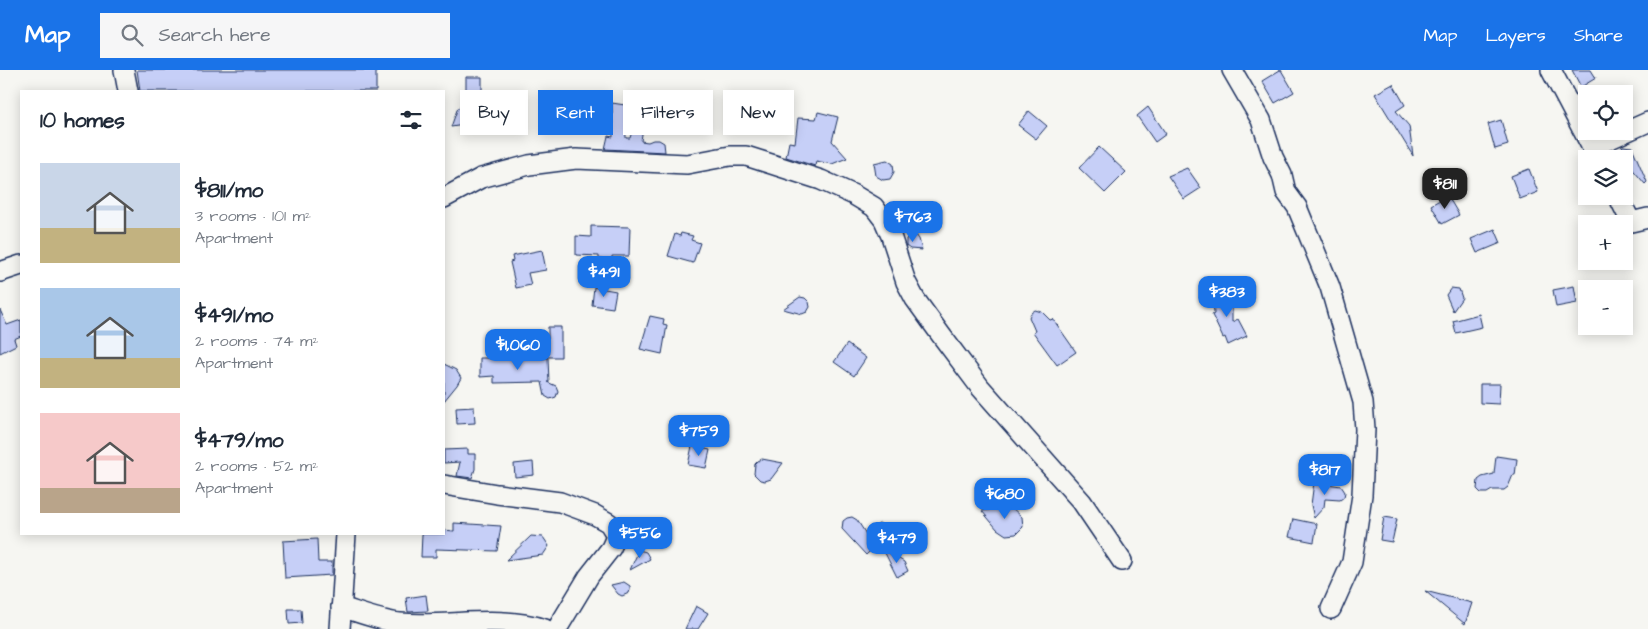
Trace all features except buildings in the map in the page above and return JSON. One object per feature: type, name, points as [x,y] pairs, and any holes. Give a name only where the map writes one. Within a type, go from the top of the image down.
[{"type":"street","points":[[124,70],[128,90]]},
{"type":"street","points":[[1232,70],[1261,120],[1273,157],[1282,175],[1286,192],[1297,207],[1330,287],[1363,402],[1365,429],[1362,494],[1352,562],[1331,609]]},
{"type":"street","points":[[1551,70],[1593,150]]},
{"type":"street","points":[[1600,150],[1648,122]]},
{"type":"street","points":[[445,197],[481,178],[529,165],[576,160],[687,164],[730,156],[746,156],[821,180],[854,195],[874,207],[884,220],[906,282],[915,299],[941,335],[980,386],[1082,502],[1122,561]]},
{"type":"street","points":[[1622,205],[1631,222],[1648,218]]},
{"type":"street","points":[[0,272],[20,266]]},
{"type":"street","points":[[445,485],[560,502],[595,515],[609,523],[615,534],[611,548],[589,576],[557,629]]},
{"type":"street","points":[[340,629],[346,535]]},
{"type":"street","points":[[341,607],[400,623],[501,621],[545,629]]}]
